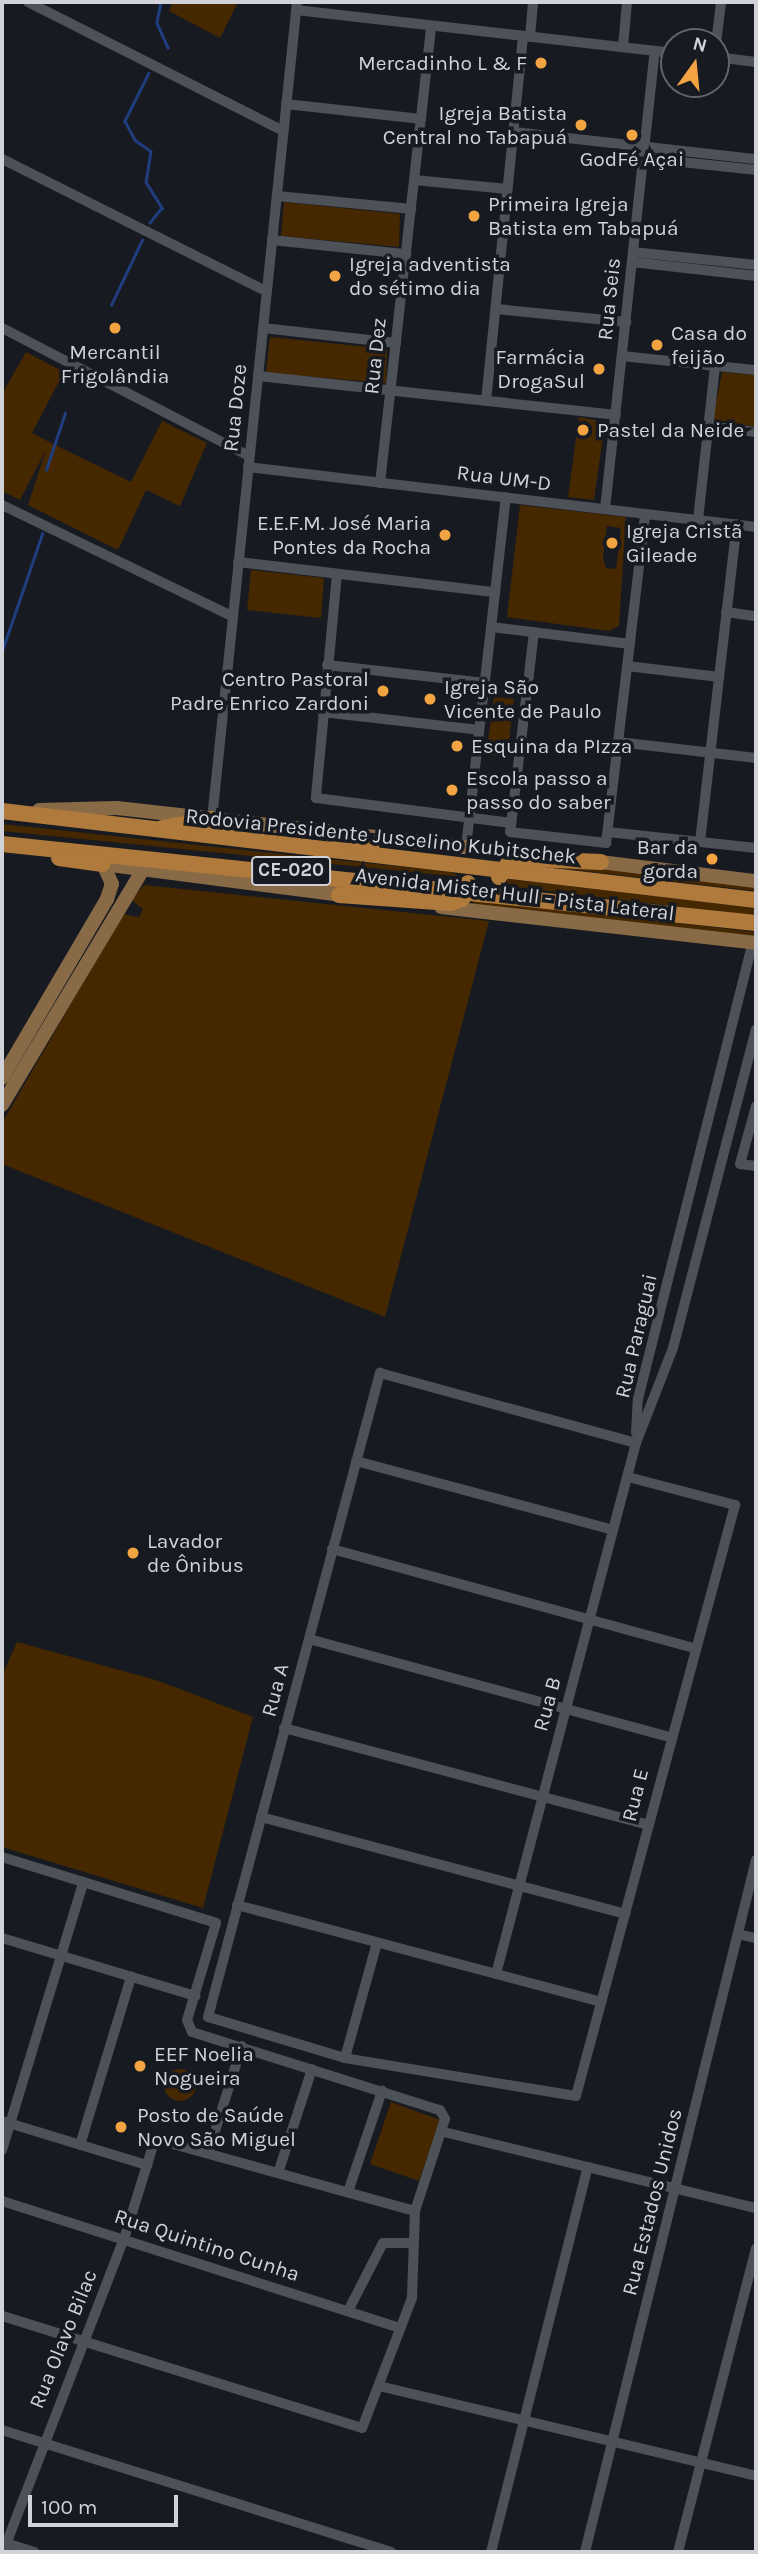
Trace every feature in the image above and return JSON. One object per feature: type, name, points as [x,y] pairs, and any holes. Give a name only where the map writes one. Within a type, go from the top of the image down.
[{"type":"highway","name":"Rodovia Presidente Juscelino Kubitschek","points":[[4,811],[146,831],[756,900]]},
{"type":"highway","points":[[146,831],[212,819]]},
{"type":"highway","points":[[325,831],[394,858]]},
{"type":"highway","points":[[2,846],[103,864]]},
{"type":"highway","name":"Rodovia Presidente Juscelino Kubitschek","points":[[2,846],[498,893],[756,923]]},
{"type":"highway","points":[[498,893],[500,870],[512,858],[601,862]]},
{"type":"highway","points":[[339,895],[451,903],[468,890],[470,867]]},
{"type":"main road","name":"Avenida Mister Hull - Pista Lateral","points":[[4,811],[117,808],[756,881]]},
{"type":"main road","name":"Avenida Mister Hull - Pista Lateral","points":[[103,864],[339,895],[755,943]]},
{"type":"main road","points":[[103,864],[112,884],[113,902]]},
{"type":"main road","points":[[2,1105],[33,1038],[113,902],[142,871]]},
{"type":"main road","points":[[2,1078],[33,1038]]},
{"type":"street","points":[[28,2],[283,131]]},
{"type":"street","points":[[486,401],[514,132],[533,2]]},
{"type":"street","points":[[623,47],[627,2]]},
{"type":"street","points":[[718,28],[721,2]]},
{"type":"street","points":[[297,6],[431,26],[660,52]]},
{"type":"street","name":"Rua Doze","points":[[212,819],[297,6]]},
{"type":"street","name":"Rua Dez","points":[[380,483],[431,26]]},
{"type":"street","name":"Rua Seis","points":[[605,509],[655,51]]},
{"type":"street","points":[[730,59],[756,62]]},
{"type":"street","points":[[286,104],[421,119]]},
{"type":"street","points":[[514,132],[756,170]]},
{"type":"street","points":[[644,152],[756,159]]},
{"type":"street","points":[[2,159],[267,291]]},
{"type":"street","points":[[414,180],[508,189]]},
{"type":"street","points":[[276,196],[411,209]]},
{"type":"street","points":[[272,240],[406,254]]},
{"type":"street","points":[[633,257],[751,270]]},
{"type":"street","points":[[496,309],[626,322]]},
{"type":"street","points":[[2,328],[248,461]]},
{"type":"street","points":[[262,328],[396,343]]},
{"type":"street","points":[[622,356],[756,370]]},
{"type":"street","points":[[698,520],[715,365]]},
{"type":"street","points":[[258,376],[615,415]]},
{"type":"street","points":[[707,426],[756,432]]},
{"type":"street","name":"Rua UM-D","points":[[248,461],[380,483],[756,527]]},
{"type":"street","points":[[466,847],[506,497]]},
{"type":"street","points":[[2,505],[232,616]]},
{"type":"street","points":[[534,632],[510,832],[606,843],[645,514]]},
{"type":"street","points":[[700,842],[737,524]]},
{"type":"street","points":[[238,562],[495,592]]},
{"type":"street","points":[[337,574],[315,796],[511,823]]},
{"type":"street","points":[[726,612],[756,616]]},
{"type":"street","points":[[491,627],[630,644]]},
{"type":"street","points":[[327,665],[485,683]]},
{"type":"street","points":[[627,666],[719,677]]},
{"type":"street","points":[[322,712],[480,730]]},
{"type":"street","points":[[618,742],[756,758]]},
{"type":"street","points":[[608,832],[756,848]]},
{"type":"street","name":"Rua Paraguai","points":[[636,1443],[639,1399],[755,943]]},
{"type":"street","name":"Rua Paraguai","points":[[636,1443],[673,1348],[756,1030]]},
{"type":"street","points":[[756,1106],[740,1164],[756,1166]]},
{"type":"street","name":"Rua A","points":[[345,2058],[208,2017],[380,1373],[636,1443]]},
{"type":"street","name":"Rua B","points":[[496,1974],[636,1443]]},
{"type":"street","points":[[356,1461],[613,1530]]},
{"type":"street","name":"Rua E","points":[[345,2058],[576,2096],[670,1737],[735,1505],[628,1477]]},
{"type":"street","points":[[332,1549],[694,1648]]},
{"type":"street","points":[[309,1639],[670,1737]]},
{"type":"street","points":[[284,1728],[648,1825]]},
{"type":"street","points":[[261,1817],[625,1914]]},
{"type":"street","points":[[2,1857],[216,1923],[187,2020],[192,2032],[440,2110],[445,2119],[444,2133],[415,2211],[410,2244],[415,2279],[364,2427],[2,2316]]},
{"type":"street","name":"Rua Estados Unidos","points":[[585,2552],[756,1860]]},
{"type":"street","points":[[2,2150],[6,2122],[83,1884]]},
{"type":"street","points":[[237,1905],[601,2002]]},
{"type":"street","points":[[738,1934],[756,1938]]},
{"type":"street","points":[[2,1938],[195,1996]]},
{"type":"street","points":[[345,2058],[377,1943]]},
{"type":"street","points":[[80,2145],[131,1977]]},
{"type":"street","points":[[242,2046],[209,2150],[415,2211]]},
{"type":"street","points":[[279,2170],[312,2069]]},
{"type":"street","points":[[348,2192],[382,2091]]},
{"type":"street","points":[[6,2122],[147,2165]]},
{"type":"street","points":[[444,2133],[756,2208]]},
{"type":"street","name":"Rua Olavo Bilac","points":[[4,2546],[80,2341],[124,2239],[155,2139],[209,2150]]},
{"type":"street","points":[[491,2552],[588,2167]]},
{"type":"street","name":"Rua Quintino Cunha","points":[[2,2201],[399,2328]]},
{"type":"street","points":[[348,2311],[383,2243],[410,2244]]},
{"type":"street","points":[[678,2552],[756,2249]]},
{"type":"street","points":[[379,2386],[756,2476]]},
{"type":"street","points":[[2,2430],[391,2552]]},
{"type":"street","points":[[4,2546],[34,2552]]},
{"type":"shaded area","points":[[173,2],[238,2],[220,38],[169,11]]},
{"type":"shaded area","points":[[284,202],[400,214],[399,247],[281,236]]},
{"type":"shaded area","points":[[270,337],[387,349],[386,383],[266,373]]},
{"type":"shaded area","points":[[26,352],[64,372],[32,433],[53,444],[131,482],[162,421],[207,443],[180,506],[146,490],[118,550],[28,505],[46,450],[20,500],[2,491],[2,394]]},
{"type":"shaded area","points":[[722,372],[756,375],[756,427],[713,419]]},
{"type":"shaded area","points":[[579,417],[605,422],[594,500],[568,497]]},
{"type":"shaded area","points":[[520,505],[626,517],[619,626],[609,631],[507,617]],"holes":[[[607,526],[621,528],[616,569],[606,568],[603,558]]]},
{"type":"shaded area","points":[[251,570],[324,578],[321,618],[247,610]]},
{"type":"shaded area","points":[[494,697],[514,699],[507,757],[486,755]]},
{"type":"shaded area","points":[[2,824],[451,872],[461,877],[2,831]]},
{"type":"shaded area","points":[[515,863],[586,866],[756,886],[756,891]]},
{"type":"shaded area","points":[[507,879],[756,908],[756,916],[507,886]]},
{"type":"shaded area","points":[[144,885],[489,921],[385,1317],[2,1164],[2,1123],[123,914],[139,917],[143,909],[131,900]]},
{"type":"shaded area","points":[[475,900],[756,932],[756,938],[472,904]]},
{"type":"shaded area","points":[[17,1642],[156,1680],[253,1717],[203,1908],[2,1847],[2,1676]]},
{"type":"shaded area","points":[[180,2069],[191,2074],[196,2085],[191,2096],[180,2101],[169,2096],[164,2085],[169,2074]]},
{"type":"shaded area","points":[[391,2102],[440,2120],[419,2181],[370,2164]]},
{"type":"waterway","points":[[161,2],[157,23],[168,48]]},
{"type":"waterway","points":[[149,73],[125,121],[135,140],[151,151],[146,182],[162,208],[150,223]]},
{"type":"waterway","points":[[111,305],[142,240]]},
{"type":"waterway","points":[[46,470],[65,413]]},
{"type":"waterway","points":[[2,651],[42,534]]},
{"type":"place","name":"Mercadinho L & F","points":[[541,63]]},
{"type":"place","name":"Igreja Batista Central no Tabapuá","points":[[581,125]]},
{"type":"place","name":"GodFé Açai","points":[[632,135]]},
{"type":"place","name":"Primeira Igreja Batista em Tabapuá","points":[[474,216]]},
{"type":"place","name":"Igreja adventista do sétimo dia","points":[[335,276]]},
{"type":"place","name":"Mercantil Frigolândia","points":[[115,328]]},
{"type":"place","name":"Casa do feijão","points":[[657,345]]},
{"type":"place","name":"Farmácia DrogaSul","points":[[599,369]]},
{"type":"place","name":"Pastel da Neide","points":[[583,430]]},
{"type":"place","name":"E.E.F.M. José Maria Pontes da Rocha","points":[[445,535]]},
{"type":"place","name":"Igreja Cristã Gileade","points":[[612,543]]},
{"type":"place","name":"Centro Pastoral Padre Enrico Zardoni","points":[[383,691]]},
{"type":"place","name":"Igreja São Vicente de Paulo","points":[[430,699]]},
{"type":"place","name":"Esquina da PIzza","points":[[457,746]]},
{"type":"place","name":"Escola passo a passo do saber","points":[[452,790]]},
{"type":"place","name":"Bar da gorda","points":[[712,859]]},
{"type":"place","name":"Lavador de Ônibus","points":[[133,1553]]},
{"type":"place","name":"EEF Noelia Nogueira","points":[[140,2066]]},
{"type":"place","name":"Posto de Saúde Novo São Miguel","points":[[121,2127]]}]
